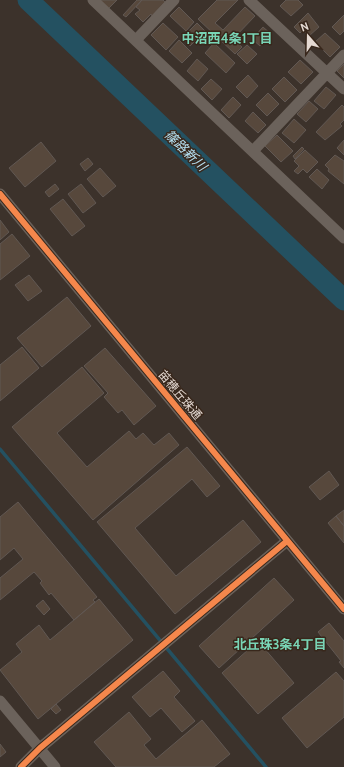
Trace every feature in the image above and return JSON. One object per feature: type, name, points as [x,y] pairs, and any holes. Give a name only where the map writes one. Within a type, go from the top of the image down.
[{"type":"street","points":[[93,0],[344,238]]},
{"type":"street","points":[[136,40],[174,0]]},
{"type":"street","points":[[249,0],[344,89]]},
{"type":"street","points":[[253,151],[344,55]]},
{"type":"street","name":"苗穂丘珠通","points":[[0,194],[344,609]]},
{"type":"street","points":[[21,767],[40,748],[176,636],[287,541]]},
{"type":"street","points":[[0,701],[55,767]]},
{"type":"building","points":[[99,0],[117,0],[108,9]]},
{"type":"building","points":[[137,0],[142,0],[126,17],[123,15]]},
{"type":"building","points":[[142,0],[163,0],[165,2],[152,16],[151,14],[143,22],[135,14],[140,10],[136,7]]},
{"type":"building","points":[[217,0],[238,0],[215,23],[223,30],[245,7],[255,16],[233,39],[242,47],[235,54],[198,19]]},
{"type":"building","points":[[286,0],[298,0],[303,5],[291,16],[280,6]]},
{"type":"building","points":[[179,7],[194,22],[186,31],[170,16]]},
{"type":"building","points":[[308,13],[319,27],[309,36],[303,30],[300,33],[294,27]]},
{"type":"building","points":[[344,15],[344,31],[340,35],[332,27]]},
{"type":"building","points":[[163,23],[178,37],[166,50],[151,35]]},
{"type":"building","points":[[197,23],[205,31],[190,46],[182,38]]},
{"type":"building","points":[[263,27],[271,34],[260,46],[252,39]]},
{"type":"building","points":[[325,33],[340,47],[330,57],[315,42]]},
{"type":"building","points":[[179,40],[192,53],[182,63],[169,51]]},
{"type":"building","points":[[214,43],[235,63],[226,73],[205,53]]},
{"type":"building","points":[[247,45],[257,54],[247,64],[237,54]]},
{"type":"building","points":[[197,59],[208,69],[198,81],[187,71]]},
{"type":"building","points":[[300,60],[313,72],[301,84],[288,72]]},
{"type":"building","points":[[344,64],[344,78],[337,71]]},
{"type":"building","points":[[248,75],[258,86],[247,98],[236,87]]},
{"type":"building","points":[[284,77],[297,90],[285,102],[272,89]]},
{"type":"building","points":[[211,79],[222,89],[212,100],[201,89]]},
{"type":"building","points":[[326,87],[336,95],[324,109],[314,101]]},
{"type":"building","points":[[268,93],[279,104],[267,116],[256,105]]},
{"type":"building","points":[[233,97],[241,105],[229,118],[221,110]]},
{"type":"building","points":[[309,101],[318,109],[306,122],[297,114]]},
{"type":"building","points":[[342,105],[344,107],[344,120],[340,124],[342,126],[325,140],[316,132]]},
{"type":"building","points":[[253,112],[266,125],[258,133],[245,121]]},
{"type":"building","points":[[294,119],[306,130],[294,143],[282,133]]},
{"type":"building","points":[[277,135],[293,151],[281,162],[265,146]]},
{"type":"building","points":[[344,140],[344,155],[337,148]]},
{"type":"building","points":[[41,142],[56,161],[25,187],[9,168]]},
{"type":"building","points":[[302,147],[304,149],[295,159],[293,156]]},
{"type":"building","points":[[305,150],[318,162],[307,173],[303,169],[298,174],[294,171],[299,166],[294,161]]},
{"type":"building","points":[[335,155],[344,161],[344,184],[328,171],[329,169],[325,165]]},
{"type":"building","points":[[88,158],[93,164],[85,171],[80,164]]},
{"type":"building","points":[[100,168],[116,186],[103,197],[87,179]]},
{"type":"building","points":[[317,169],[329,180],[322,189],[309,177]]},
{"type":"building","points":[[55,184],[59,189],[49,197],[45,192]]},
{"type":"building","points":[[81,184],[96,203],[83,213],[68,194]]},
{"type":"building","points":[[63,199],[85,226],[72,236],[50,209]]},
{"type":"building","points":[[0,220],[9,232],[0,240]]},
{"type":"building","points":[[12,234],[30,256],[0,280],[0,244]]},
{"type":"building","points":[[29,275],[42,291],[28,301],[15,285]]},
{"type":"building","points":[[67,297],[91,326],[42,367],[17,338]]},
{"type":"building","points":[[22,347],[39,368],[0,401],[0,365]]},
{"type":"building","points":[[105,348],[156,406],[134,425],[122,410],[118,413],[104,397],[108,393],[84,366]]},
{"type":"building","points":[[82,367],[104,393],[57,433],[87,467],[129,431],[136,439],[143,433],[154,445],[169,433],[179,445],[93,520],[12,427]]},
{"type":"building","points":[[187,447],[220,486],[207,497],[192,479],[135,528],[176,576],[243,520],[261,542],[175,614],[97,522]]},
{"type":"building","points":[[329,471],[339,485],[320,500],[309,487]]},
{"type":"building","points":[[18,502],[97,597],[93,600],[95,602],[74,620],[51,593],[49,595],[40,583],[42,581],[34,572],[0,600],[0,578],[23,559],[14,548],[0,560],[0,517]]},
{"type":"building","points":[[344,510],[344,526],[336,516]]},
{"type":"building","points":[[336,516],[344,526],[344,543],[328,523]]},
{"type":"building","points":[[274,578],[294,600],[219,668],[199,646]]},
{"type":"building","points":[[99,599],[133,640],[38,719],[0,670],[22,652],[16,644],[39,625],[50,640]]},
{"type":"building","points":[[43,600],[50,609],[44,615],[36,606]]},
{"type":"building","points":[[329,623],[344,641],[344,668],[339,662],[341,661],[318,632]]},
{"type":"building","points":[[258,641],[294,683],[258,714],[222,673]]},
{"type":"building","points":[[163,671],[180,691],[174,697],[195,721],[182,732],[161,708],[150,717],[132,697]]},
{"type":"building","points":[[336,672],[344,681],[344,717],[307,748],[282,718]]},
{"type":"building","points":[[56,704],[61,710],[56,714],[51,709]]},
{"type":"building","points":[[129,712],[151,739],[144,745],[156,759],[202,720],[230,754],[214,767],[116,767],[94,742]]},
{"type":"building","points":[[0,744],[6,752],[0,757]]},
{"type":"waterway","name":"篠路新川","points":[[28,0],[344,300]]},
{"type":"waterway","points":[[0,449],[266,767]]},
{"type":"cycle path","points":[[0,194],[344,609]]},
{"type":"cycle path","points":[[21,767],[40,748],[287,541]]},
{"type":"district","name":"中沼西4条1丁目","points":[[227,38]]},
{"type":"district","name":"北丘珠3条4丁目","points":[[280,644]]}]
